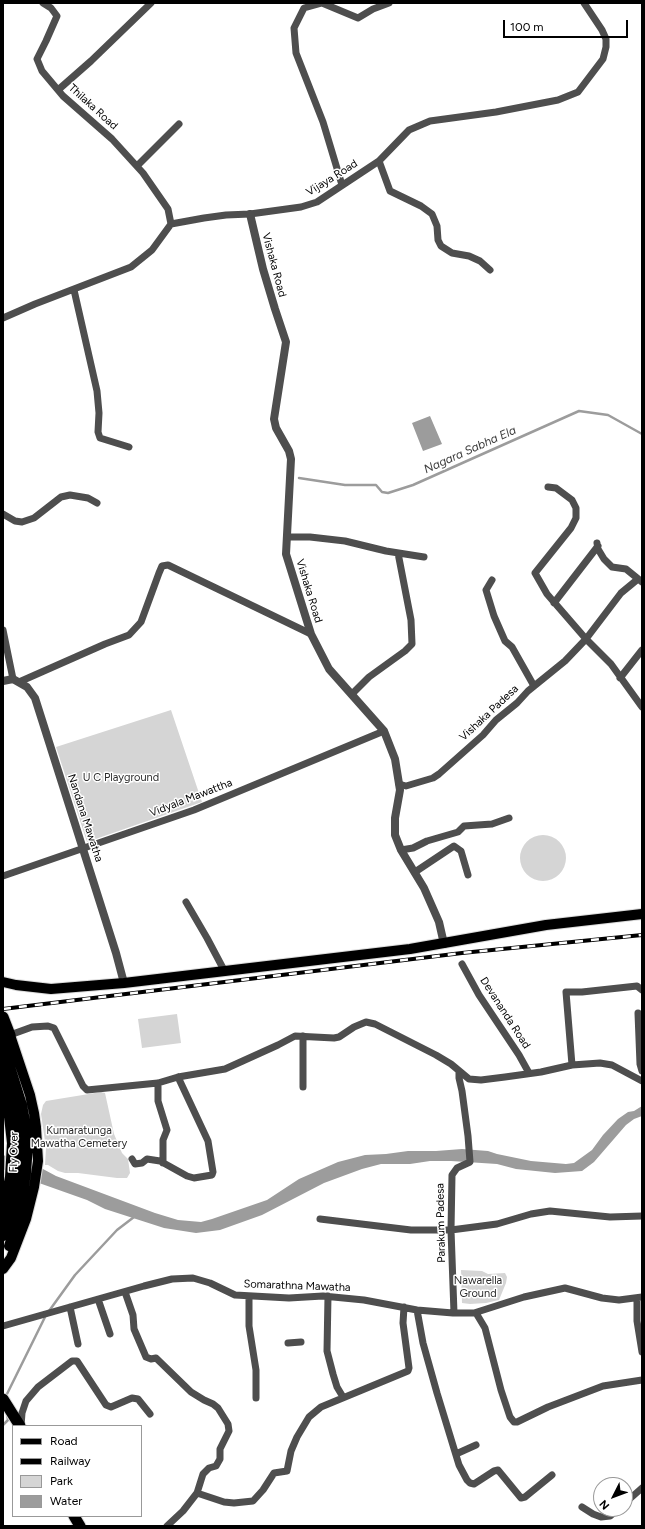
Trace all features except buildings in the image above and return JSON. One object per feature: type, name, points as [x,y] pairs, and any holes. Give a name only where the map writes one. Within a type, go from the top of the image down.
[{"type":"highway","points":[[3,1017],[5,1039]]},
{"type":"highway","points":[[3,1399],[20,1425]]},
{"type":"highway","points":[[75,1517],[80,1526]]},
{"type":"main road","points":[[3,982],[51,989],[124,983],[410,949],[546,925],[642,914]]},
{"type":"main road","points":[[3,1269],[11,1258],[22,1232],[34,1188],[38,1161],[36,1127],[30,1095],[5,1039]]},
{"type":"main road","name":"Fly Over","points":[[5,1039],[27,1131],[26,1173],[11,1214]]},
{"type":"main road","name":"Fly Over","points":[[3,1068],[15,1106],[20,1145],[19,1171],[11,1214]]},
{"type":"main road","points":[[3,1261],[11,1214],[11,1130],[4,1096]]},
{"type":"main road","points":[[3,1236],[11,1214]]},
{"type":"street","points":[[43,3],[50,8],[56,16],[37,59],[42,71],[58,90]]},
{"type":"street","name":"Thilaka Road","points":[[151,3],[91,61],[58,90],[112,139],[137,166],[168,209],[171,224]]},
{"type":"street","points":[[342,185],[323,122],[296,53],[294,28],[304,8],[322,3],[358,18],[373,9],[390,3]]},
{"type":"street","name":"Vijaya Road","points":[[171,224],[188,220],[226,215],[250,214],[301,208],[317,202],[379,161],[409,130],[430,121],[496,112],[558,100],[578,92],[602,59],[606,47],[606,39],[602,30],[584,3]]},
{"type":"street","points":[[137,166],[179,124]]},
{"type":"street","points":[[379,161],[390,191],[421,206],[432,214],[437,226],[438,240],[441,246],[452,253],[469,256],[480,261],[490,270]]},
{"type":"street","name":"Vishaka Road","points":[[250,214],[263,268],[286,342],[274,419],[276,428],[289,451],[291,460],[286,554],[311,634],[329,669],[384,731],[395,759],[400,790],[395,835],[401,850],[424,888],[439,922],[444,944]]},
{"type":"street","points":[[3,318],[35,304],[132,267],[152,250],[171,224]]},
{"type":"street","points":[[74,290],[97,391],[99,413],[98,432],[100,438],[129,447]]},
{"type":"street","points":[[548,487],[556,488],[572,500],[576,508],[576,518],[571,528],[535,573],[554,603],[611,664],[642,707]]},
{"type":"street","points":[[3,514],[22,522],[34,518],[61,497],[70,495],[88,498],[97,503]]},
{"type":"street","points":[[287,537],[310,537],[345,541],[398,553],[424,557]]},
{"type":"street","name":"Vishaka Padesa","points":[[399,784],[406,786],[433,778],[483,735],[496,720],[534,686],[565,661],[586,639],[621,593],[640,581],[626,569],[612,566],[604,559],[597,544],[554,603]]},
{"type":"street","points":[[352,694],[369,677],[405,651],[412,644],[411,620],[398,553]]},
{"type":"street","points":[[3,681],[16,681],[129,635],[140,622],[162,566],[168,565],[311,634]]},
{"type":"street","points":[[492,580],[486,590],[494,616],[505,642],[512,647],[534,686]]},
{"type":"street","points":[[3,630],[16,681]]},
{"type":"street","points":[[620,678],[642,650]]},
{"type":"street","name":"Nandana Mawatha","points":[[16,681],[27,687],[35,698],[116,953],[124,983]]},
{"type":"street","name":"Vidyala Mawattha","points":[[3,876],[194,810],[384,731]]},
{"type":"street","points":[[401,850],[413,848],[427,841],[458,832],[468,824],[492,824],[509,818]]},
{"type":"street","points":[[415,872],[454,846],[461,851],[468,875]]},
{"type":"street","points":[[186,902],[225,972]]},
{"type":"street","name":"Devananda Road","points":[[462,964],[479,995],[519,1055],[529,1074]]},
{"type":"street","points":[[572,1065],[566,992],[582,992],[637,986],[642,990]]},
{"type":"street","points":[[638,1013],[640,1064],[642,1071]]},
{"type":"street","points":[[5,1039],[32,1027],[48,1026],[54,1028],[83,1086],[87,1090],[158,1083],[178,1077],[225,1069],[278,1045],[294,1036],[334,1038],[339,1037],[354,1027],[366,1022],[371,1023],[436,1055],[469,1079],[481,1080],[529,1074],[572,1065],[600,1063],[612,1065],[642,1081]]},
{"type":"street","points":[[303,1036],[303,1086]]},
{"type":"street","name":"Parakum Padesa","points":[[454,1313],[451,1230],[452,1174],[457,1168],[470,1162],[459,1071]]},
{"type":"street","points":[[132,1159],[135,1164],[142,1163],[147,1159],[163,1163],[187,1176],[194,1178],[208,1177],[212,1175],[213,1172],[208,1141],[178,1077]]},
{"type":"street","points":[[158,1083],[158,1101],[167,1130],[163,1140],[163,1163]]},
{"type":"street","points":[[320,1219],[411,1230],[451,1230],[497,1224],[531,1214],[550,1211],[610,1217],[642,1216]]},
{"type":"street","name":"Somarathna Mawatha","points":[[3,1326],[172,1279],[193,1278],[210,1283],[235,1295],[289,1298],[328,1296],[364,1300],[417,1310],[454,1313],[476,1313],[524,1297],[565,1288],[602,1298],[618,1300],[640,1298]]},
{"type":"street","points":[[125,1292],[133,1315],[134,1329],[146,1357],[151,1359],[156,1358],[198,1397],[218,1408],[228,1424],[228,1431],[220,1449],[220,1460],[216,1466],[209,1468],[203,1474],[197,1493],[183,1511],[167,1526]]},
{"type":"street","points":[[328,1296],[327,1351],[332,1374],[343,1397]]},
{"type":"street","points":[[250,1297],[249,1326],[256,1370],[256,1398]]},
{"type":"street","points":[[640,1298],[637,1321],[642,1352]]},
{"type":"street","points":[[98,1299],[110,1334]]},
{"type":"street","points":[[70,1307],[78,1344]]},
{"type":"street","points":[[197,1493],[224,1502],[252,1501],[263,1490],[274,1473],[287,1472],[291,1451],[297,1437],[309,1417],[320,1407],[408,1371],[409,1368],[403,1323],[404,1307]]},
{"type":"street","points":[[417,1310],[423,1343],[437,1393],[456,1454],[463,1473],[470,1483],[474,1484],[498,1470],[521,1498],[525,1497],[552,1475]]},
{"type":"street","points":[[476,1313],[485,1328],[501,1390],[510,1417],[514,1422],[517,1422],[548,1406],[603,1386],[642,1380]]},
{"type":"street","points":[[288,1343],[301,1342]]},
{"type":"street","points":[[20,1425],[26,1401],[38,1388],[72,1361],[77,1361],[106,1405],[111,1407],[132,1398],[138,1399],[150,1414]]},
{"type":"street","points":[[456,1454],[476,1445]]},
{"type":"street","points":[[633,1495],[642,1488]]},
{"type":"street","points":[[582,1507],[593,1514]]},
{"type":"green space","name":"U C Playground","points":[[171,710],[202,802],[87,842],[56,747]]},
{"type":"green space","points":[[538,835],[548,835],[556,839],[562,845],[566,853],[566,863],[562,871],[556,877],[548,881],[538,881],[530,877],[524,871],[520,863],[520,853],[524,845],[530,839]]},
{"type":"green space","points":[[177,1014],[181,1043],[142,1048],[138,1019]]},
{"type":"green space","name":"Kumaratunga Mawatha Cemetery","points":[[101,1092],[105,1093],[114,1134],[122,1153],[128,1159],[130,1173],[127,1178],[65,1173],[45,1165],[46,1148],[41,1114],[43,1105],[46,1101]]},
{"type":"green space","name":"Nawarella Ground","points":[[461,1270],[482,1271],[488,1274],[505,1273],[507,1277],[506,1283],[499,1300],[486,1303],[462,1303]]},
{"type":"water","points":[[430,416],[442,444],[423,451],[412,423]]},
{"type":"water","points":[[642,1106],[642,1116],[634,1119],[626,1125],[594,1162],[582,1171],[555,1173],[516,1169],[497,1164],[451,1161],[430,1161],[410,1164],[381,1164],[362,1169],[324,1183],[262,1215],[220,1230],[196,1233],[164,1228],[105,1209],[87,1200],[3,1169],[3,1155],[155,1213],[178,1220],[201,1222],[267,1200],[299,1179],[338,1162],[365,1155],[408,1151],[462,1149],[488,1151],[531,1161],[566,1164],[574,1163],[592,1150],[603,1135],[618,1119],[628,1112],[634,1111]]},
{"type":"waterway","name":"Nagara Sabha Ela","points":[[299,478],[345,485],[376,485],[382,492],[388,493],[413,485],[579,411],[608,415],[642,434]]},
{"type":"waterway","points":[[49,1311],[75,1275],[117,1230],[134,1217]]},
{"type":"waterway","points":[[6,1396],[46,1315]]},
{"type":"waterway","points":[[3,1425],[8,1420],[7,1413]]},
{"type":"railway","points":[[3,1009],[462,953],[642,935]]}]
